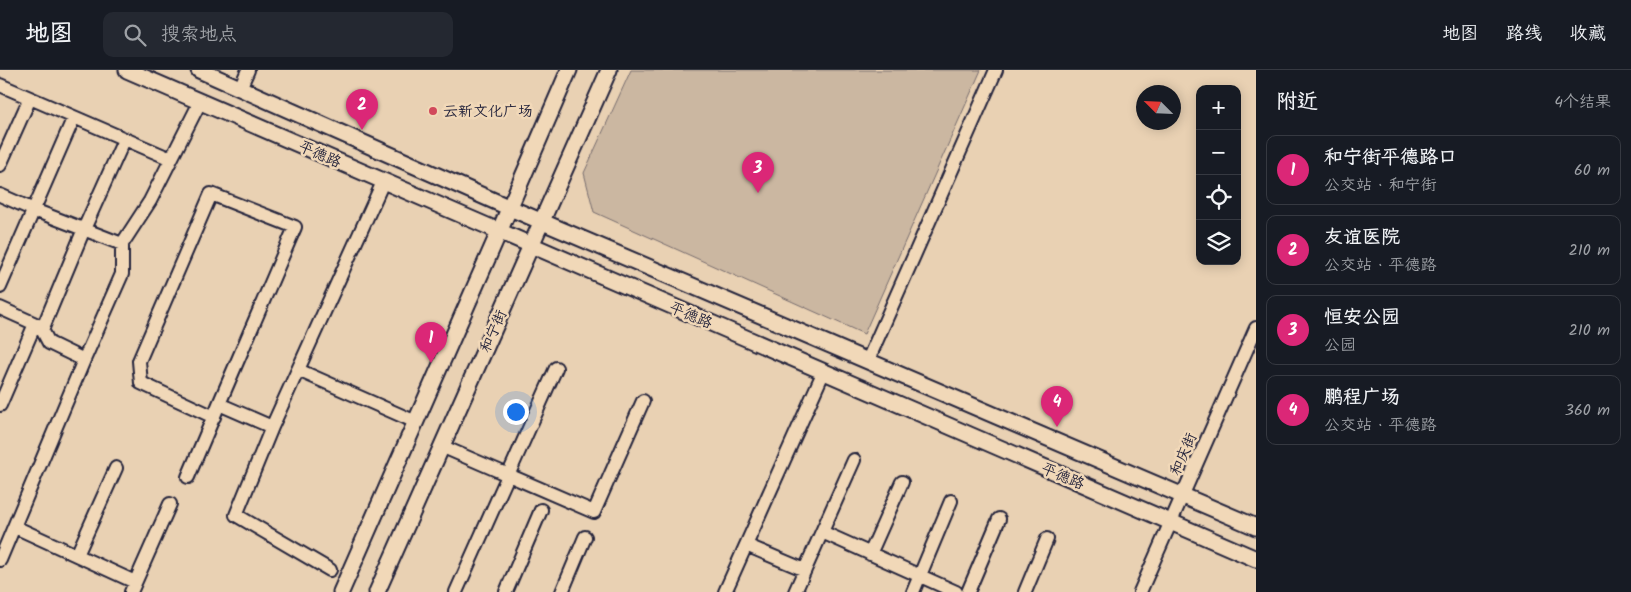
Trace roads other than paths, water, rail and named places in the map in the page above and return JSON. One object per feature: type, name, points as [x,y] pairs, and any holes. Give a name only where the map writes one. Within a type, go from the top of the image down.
[{"type":"main road","name":"平德路","points":[[127,70],[1256,560]]},
{"type":"main road","name":"平德路","points":[[199,70],[510,208],[1256,527]]},
{"type":"main road","points":[[341,592],[569,70]]},
{"type":"main road","name":"和宁街","points":[[377,592],[608,70]]},
{"type":"street","points":[[240,88],[248,70]]},
{"type":"street","points":[[868,360],[996,70]]},
{"type":"street","points":[[0,85],[171,159]]},
{"type":"street","points":[[0,165],[30,98]]},
{"type":"street","points":[[0,560],[122,274],[122,244],[150,201],[200,102]]},
{"type":"street","points":[[0,287],[74,117]]},
{"type":"street","points":[[0,405],[124,140]]},
{"type":"street","points":[[330,570],[236,515],[272,428],[383,182]]},
{"type":"street","points":[[188,477],[295,227],[212,194],[139,361],[141,383],[214,416]]},
{"type":"street","points":[[0,195],[122,244]]},
{"type":"street","points":[[0,308],[38,327],[49,343],[84,360]]},
{"type":"street","name":"和庆街","points":[[1140,592],[1256,328]]},
{"type":"street","points":[[456,592],[556,368]]},
{"type":"street","points":[[298,370],[416,422]]},
{"type":"street","points":[[725,592],[824,372]]},
{"type":"street","points":[[441,446],[594,512],[643,401]]},
{"type":"street","points":[[219,404],[272,428]]},
{"type":"street","points":[[795,592],[854,460]]},
{"type":"street","points":[[77,555],[116,468]]},
{"type":"street","points":[[870,554],[902,482]]},
{"type":"street","points":[[913,592],[952,501]]},
{"type":"street","points":[[15,527],[77,555],[133,587],[170,504]]},
{"type":"street","points":[[506,592],[541,510]]},
{"type":"street","points":[[968,592],[999,519]]},
{"type":"street","points":[[822,532],[956,592]]},
{"type":"street","points":[[562,592],[585,537]]},
{"type":"street","points":[[1025,592],[1046,540]]},
{"type":"street","points":[[746,545],[805,570]]},
{"type":"place","name":"云新文化广场","points":[[433,111]]},
{"type":"place","name":"友谊医院","points":[[362,130]]},
{"type":"place","name":"恒安公园","points":[[758,193]]},
{"type":"place","name":"和宁街平德路口","points":[[431,363]]},
{"type":"place","name":"鹏程广场","points":[[1057,427]]}]
